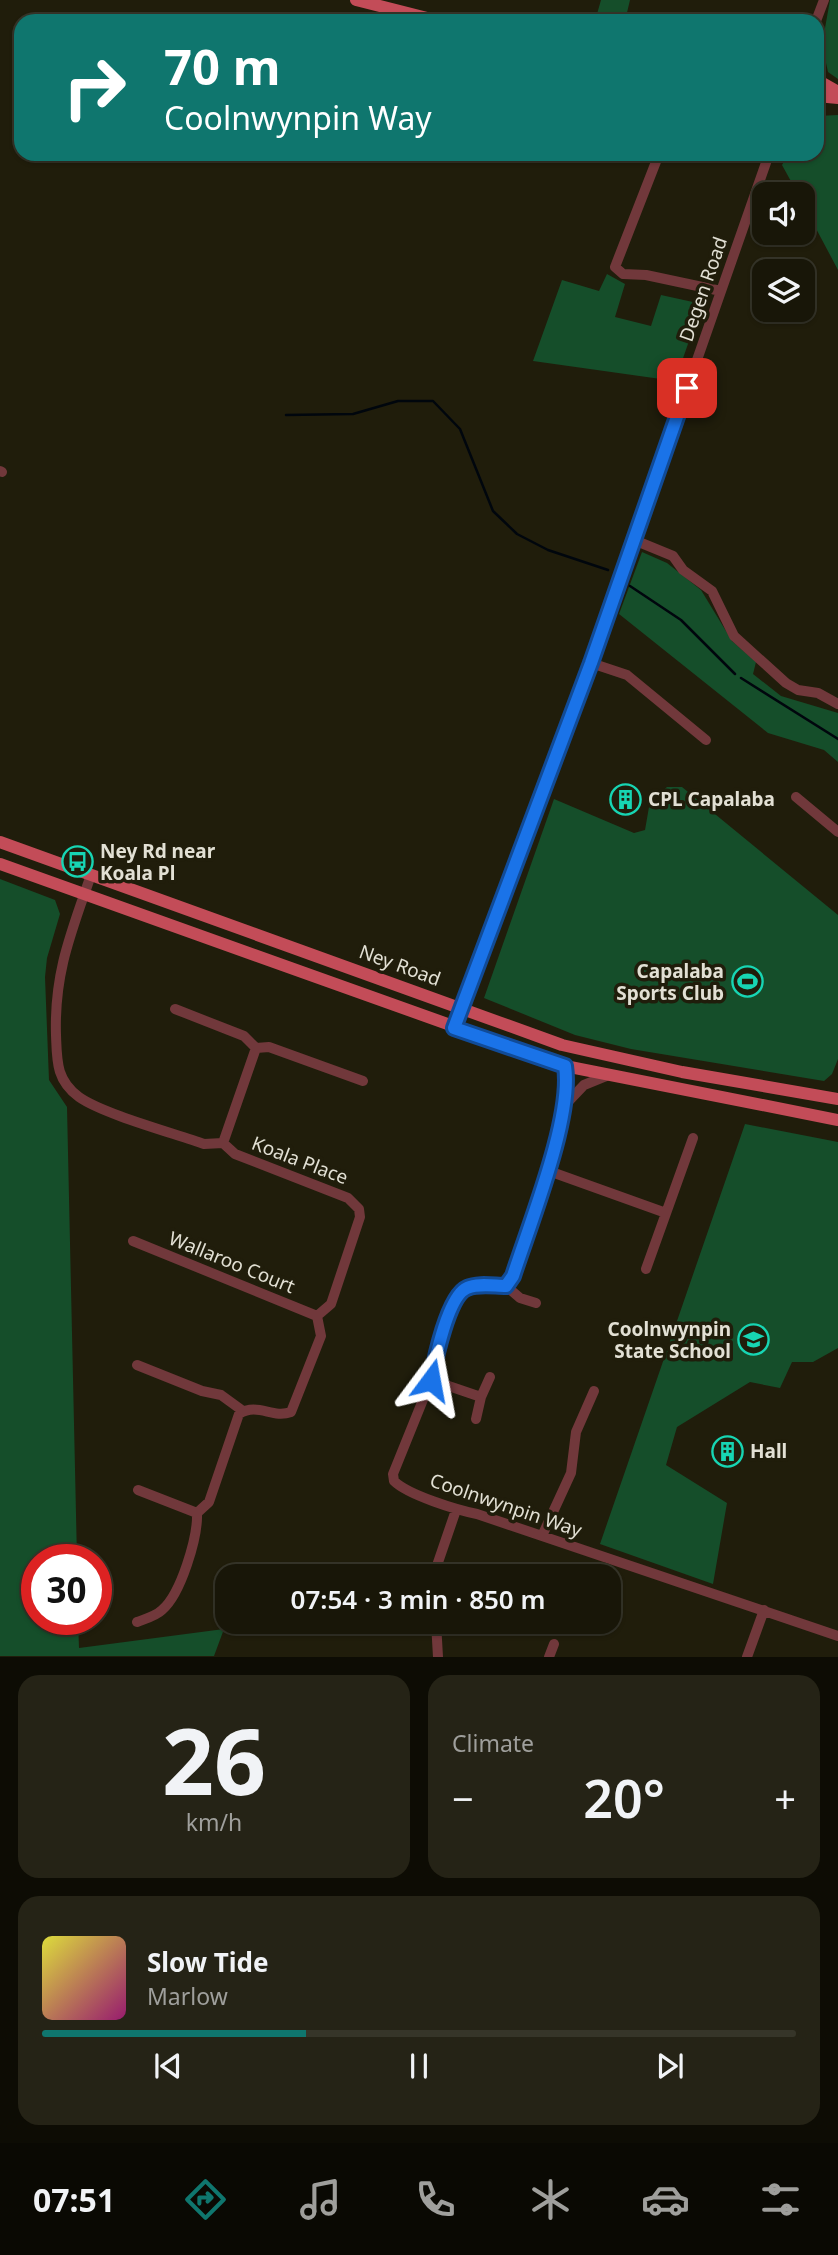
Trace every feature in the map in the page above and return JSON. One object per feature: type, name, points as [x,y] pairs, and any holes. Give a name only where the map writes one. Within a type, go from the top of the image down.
[{"type":"main road","points":[[356,0],[411,14]]},
{"type":"main road","name":"Ney Road","points":[[0,842],[562,1045],[682,1072],[838,1100]]},
{"type":"main road","points":[[0,864],[565,1066],[606,1076],[838,1118]]},
{"type":"street","points":[[656,161],[615,267],[623,274],[646,275],[721,291]]},
{"type":"street","name":"Degen Road","points":[[454,1028],[591,663],[767,161]]},
{"type":"street","points":[[634,540],[673,556],[683,570],[712,591],[734,636],[786,683],[799,690],[818,693],[838,704]]},
{"type":"street","points":[[591,663],[627,676],[706,740]]},
{"type":"street","points":[[796,797],[838,832]]},
{"type":"street","name":"Koala Place","points":[[91,875],[63,955],[55,1000],[58,1070],[63,1081],[90,1103],[204,1144],[223,1143],[235,1154],[348,1198],[359,1209],[360,1217],[331,1304],[317,1316]]},
{"type":"street","points":[[175,1009],[244,1036],[256,1048],[269,1047],[363,1081]]},
{"type":"street","points":[[223,1143],[256,1048]]},
{"type":"street","points":[[506,1286],[513,1276],[565,1105],[565,1066]]},
{"type":"street","points":[[565,1105],[584,1085],[606,1076]]},
{"type":"street","points":[[646,1269],[692,1138]]},
{"type":"street","points":[[546,1170],[666,1213]]},
{"type":"street","name":"Wallaroo Court","points":[[133,1241],[317,1316]]},
{"type":"street","name":"Coolnwynpin Way","points":[[536,1303],[520,1298],[506,1286],[470,1286],[459,1294],[444,1329],[431,1380],[393,1474],[394,1481],[405,1489],[456,1510],[477,1514],[838,1636]]},
{"type":"street","points":[[197,1513],[209,1502],[239,1414],[259,1408],[282,1415],[291,1412],[321,1335],[317,1316]]},
{"type":"street","points":[[137,1365],[202,1391],[221,1395],[243,1411]]},
{"type":"street","points":[[476,1419],[481,1397],[490,1377]]},
{"type":"street","points":[[431,1380],[481,1397]]},
{"type":"street","points":[[542,1536],[571,1473],[576,1432],[594,1391]]},
{"type":"street","points":[[138,1490],[197,1513]]},
{"type":"street","points":[[437,1564],[456,1510]]},
{"type":"street","points":[[137,1622],[160,1612],[172,1600],[198,1526],[197,1513]]},
{"type":"street","points":[[747,1657],[764,1610]]},
{"type":"street","points":[[437,1634],[438,1657]]},
{"type":"street","points":[[550,1657],[554,1644]]},
{"type":"green space","points":[[601,0],[630,0],[627,14],[597,14]]},
{"type":"green space","points":[[830,0],[838,0],[838,79],[828,72],[824,54],[824,34]]},
{"type":"green space","points":[[838,115],[838,270],[815,227],[815,182],[791,182],[782,165],[784,161],[824,161],[824,116]]},
{"type":"green space","points":[[607,274],[625,284],[615,317],[651,326],[661,295],[702,304],[675,381],[533,361],[562,280],[599,291]]},
{"type":"green space","points":[[642,552],[667,563],[701,590],[732,641],[756,662],[753,674],[781,696],[838,713],[838,762],[824,750],[768,733],[619,614]]},
{"type":"green space","points":[[667,787],[682,787],[838,915],[838,1059],[832,1074],[824,1081],[631,1049],[575,1035],[484,998],[554,799],[634,833],[645,830],[649,807],[658,802],[660,793]]},
{"type":"green space","points":[[0,879],[55,900],[60,914],[47,958],[45,977],[49,1080],[67,1107],[77,1544],[21,1544],[21,1635],[79,1635],[79,1648],[215,1630],[215,1634],[222,1634],[214,1656],[0,1656]]},
{"type":"green space","name":"Coolnwynpin State School","points":[[745,1124],[838,1142],[838,1348],[813,1362],[792,1362],[780,1388],[750,1382],[677,1427],[666,1465],[727,1503],[713,1584],[600,1544]]},
{"type":"waterway","points":[[286,415],[353,414],[398,401],[433,401],[460,429],[493,511],[517,534],[548,550],[608,570]]},
{"type":"waterway","points":[[630,586],[681,620],[735,674]]},
{"type":"waterway","points":[[741,678],[838,739]]},
{"type":"place","name":"CPL Capalaba","points":[[625,799]]},
{"type":"place","name":"Ney Rd near Koala Pl","points":[[77,862]]},
{"type":"place","name":"Capalaba Sports Club","points":[[747,982]]},
{"type":"place","name":"Coolnwynpin State School","points":[[754,1340]]},
{"type":"place","name":"Hall","points":[[727,1451]]},
{"type":"route","points":[[431,1380],[444,1329],[459,1294],[470,1286],[506,1286],[513,1276],[554,1145],[567,1089],[565,1066],[454,1028],[591,663],[687,388]]}]
